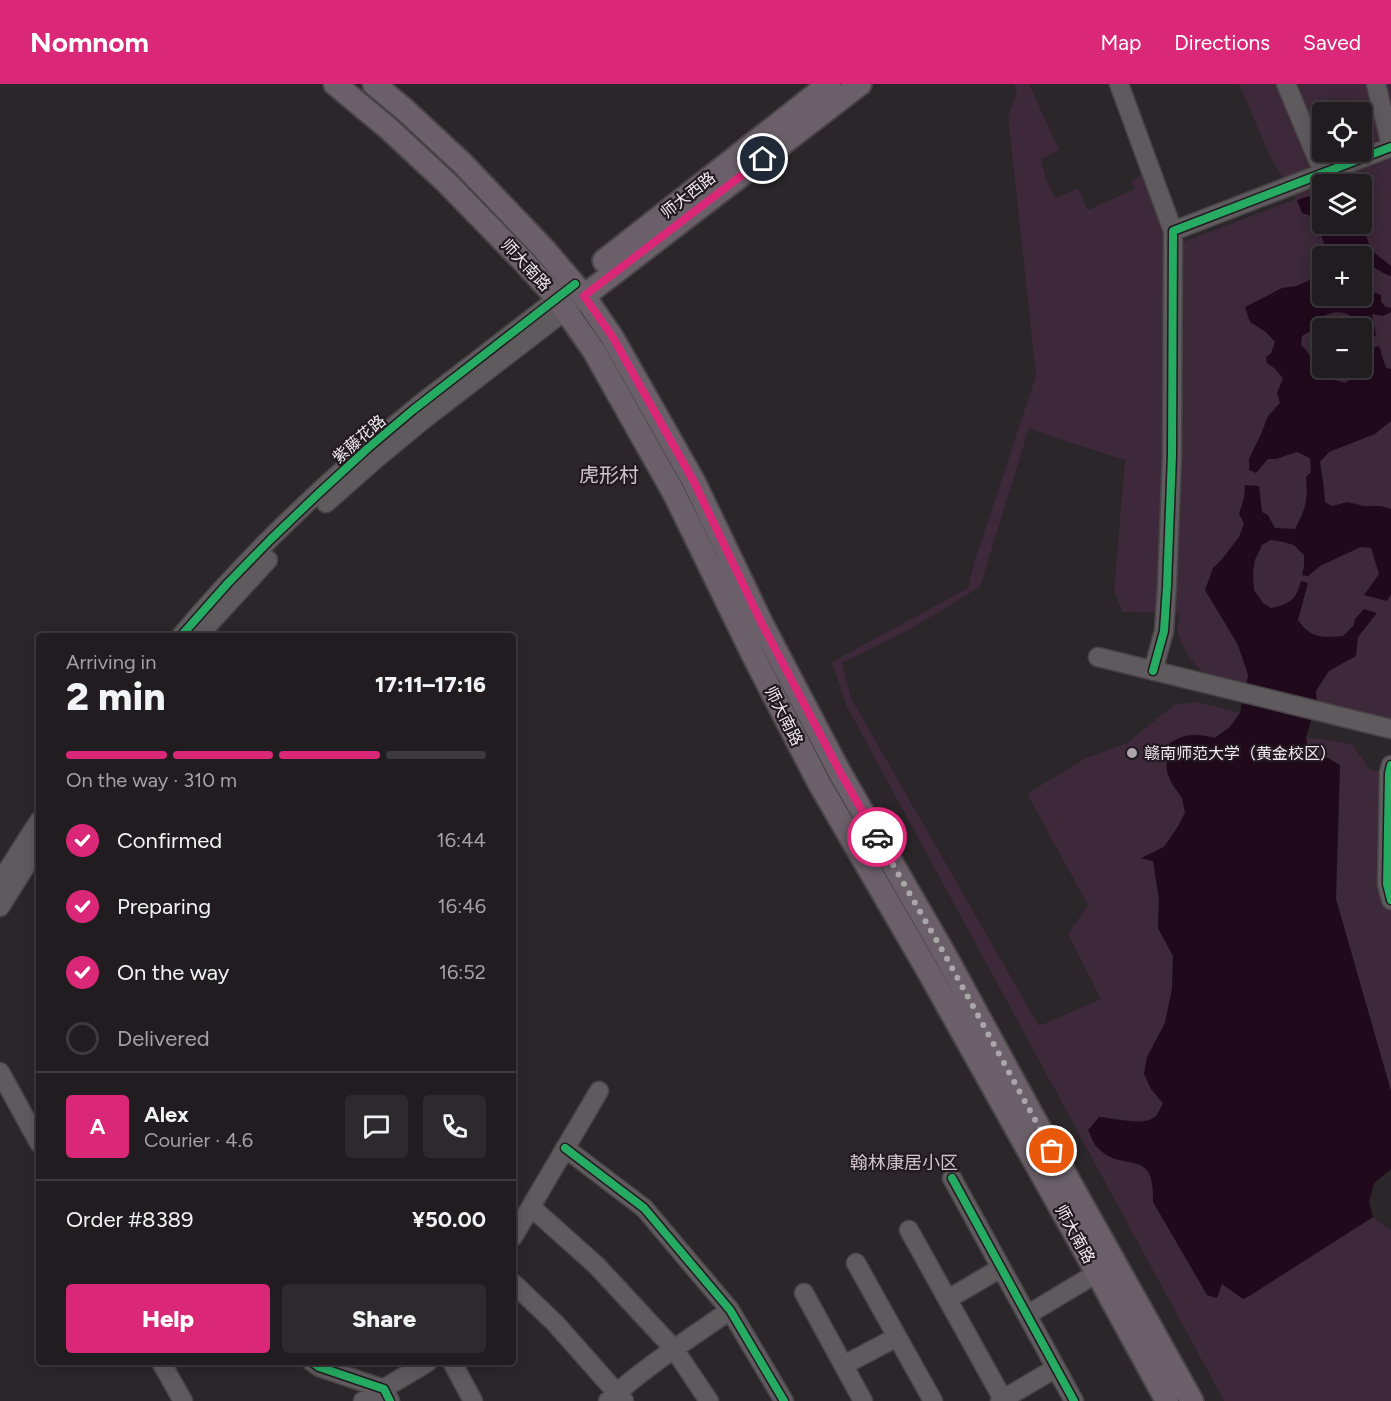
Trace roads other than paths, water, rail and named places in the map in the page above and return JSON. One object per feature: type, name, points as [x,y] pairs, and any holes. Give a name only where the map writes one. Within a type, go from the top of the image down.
[{"type":"main road","name":"师大南路","points":[[335,84],[388,128],[446,182],[525,263],[561,305],[594,351],[675,495],[819,783],[933,980],[1167,1401]]},
{"type":"main road","name":"师大南路","points":[[374,84],[462,163],[544,249],[580,290],[612,336],[694,482],[762,624],[840,772],[945,955],[1192,1401]]},
{"type":"main road","name":"师大西路","points":[[580,290],[829,84]]},
{"type":"main road","name":"师大西路","points":[[580,290],[860,84]]},
{"type":"street","points":[[1119,84],[1173,231],[1172,455],[1167,586],[1164,631],[1153,671]]},
{"type":"street","points":[[1286,84],[1323,172]]},
{"type":"street","points":[[1173,231],[1391,146],[1376,84]]},
{"type":"street","name":"紫藤花路","points":[[201,633],[278,549],[335,495],[580,290]]},
{"type":"street","name":"紫藤花路","points":[[184,633],[270,540],[368,448],[413,410],[561,305]]},
{"type":"street","points":[[1098,657],[1391,729]]},
{"type":"street","points":[[1391,765],[1388,884],[1391,900]]},
{"type":"street","points":[[0,882],[36,826]]},
{"type":"street","points":[[0,907],[36,850]]},
{"type":"street","points":[[0,1072],[36,1138]]},
{"type":"street","points":[[516,1232],[599,1091]]},
{"type":"street","points":[[566,1148],[644,1208],[730,1310],[784,1401]]},
{"type":"street","points":[[952,1178],[1074,1401]]},
{"type":"street","points":[[531,1207],[596,1265],[674,1349],[709,1401]]},
{"type":"street","points":[[909,1230],[1002,1400],[1056,1368]]},
{"type":"street","points":[[856,1263],[933,1401]]},
{"type":"street","points":[[948,1299],[1001,1268]]},
{"type":"street","points":[[1027,1315],[1097,1273]]},
{"type":"street","points":[[516,1286],[555,1323],[616,1398],[674,1349],[730,1310]]},
{"type":"street","points":[[804,1293],[863,1401]]},
{"type":"street","points":[[844,1365],[897,1337]]},
{"type":"street","points":[[163,1365],[183,1401]]},
{"type":"street","points":[[316,1365],[387,1395]]},
{"type":"street","points":[[363,1401],[387,1395],[424,1365]]},
{"type":"street","points":[[454,1365],[473,1401]]},
{"type":"place","name":"赣南师范大学（黄金校区）","points":[[1132,753]]},
{"type":"district","name":"虎形村","points":[[609,475]]},
{"type":"district","name":"翰林康居小区","points":[[904,1163]]}]
